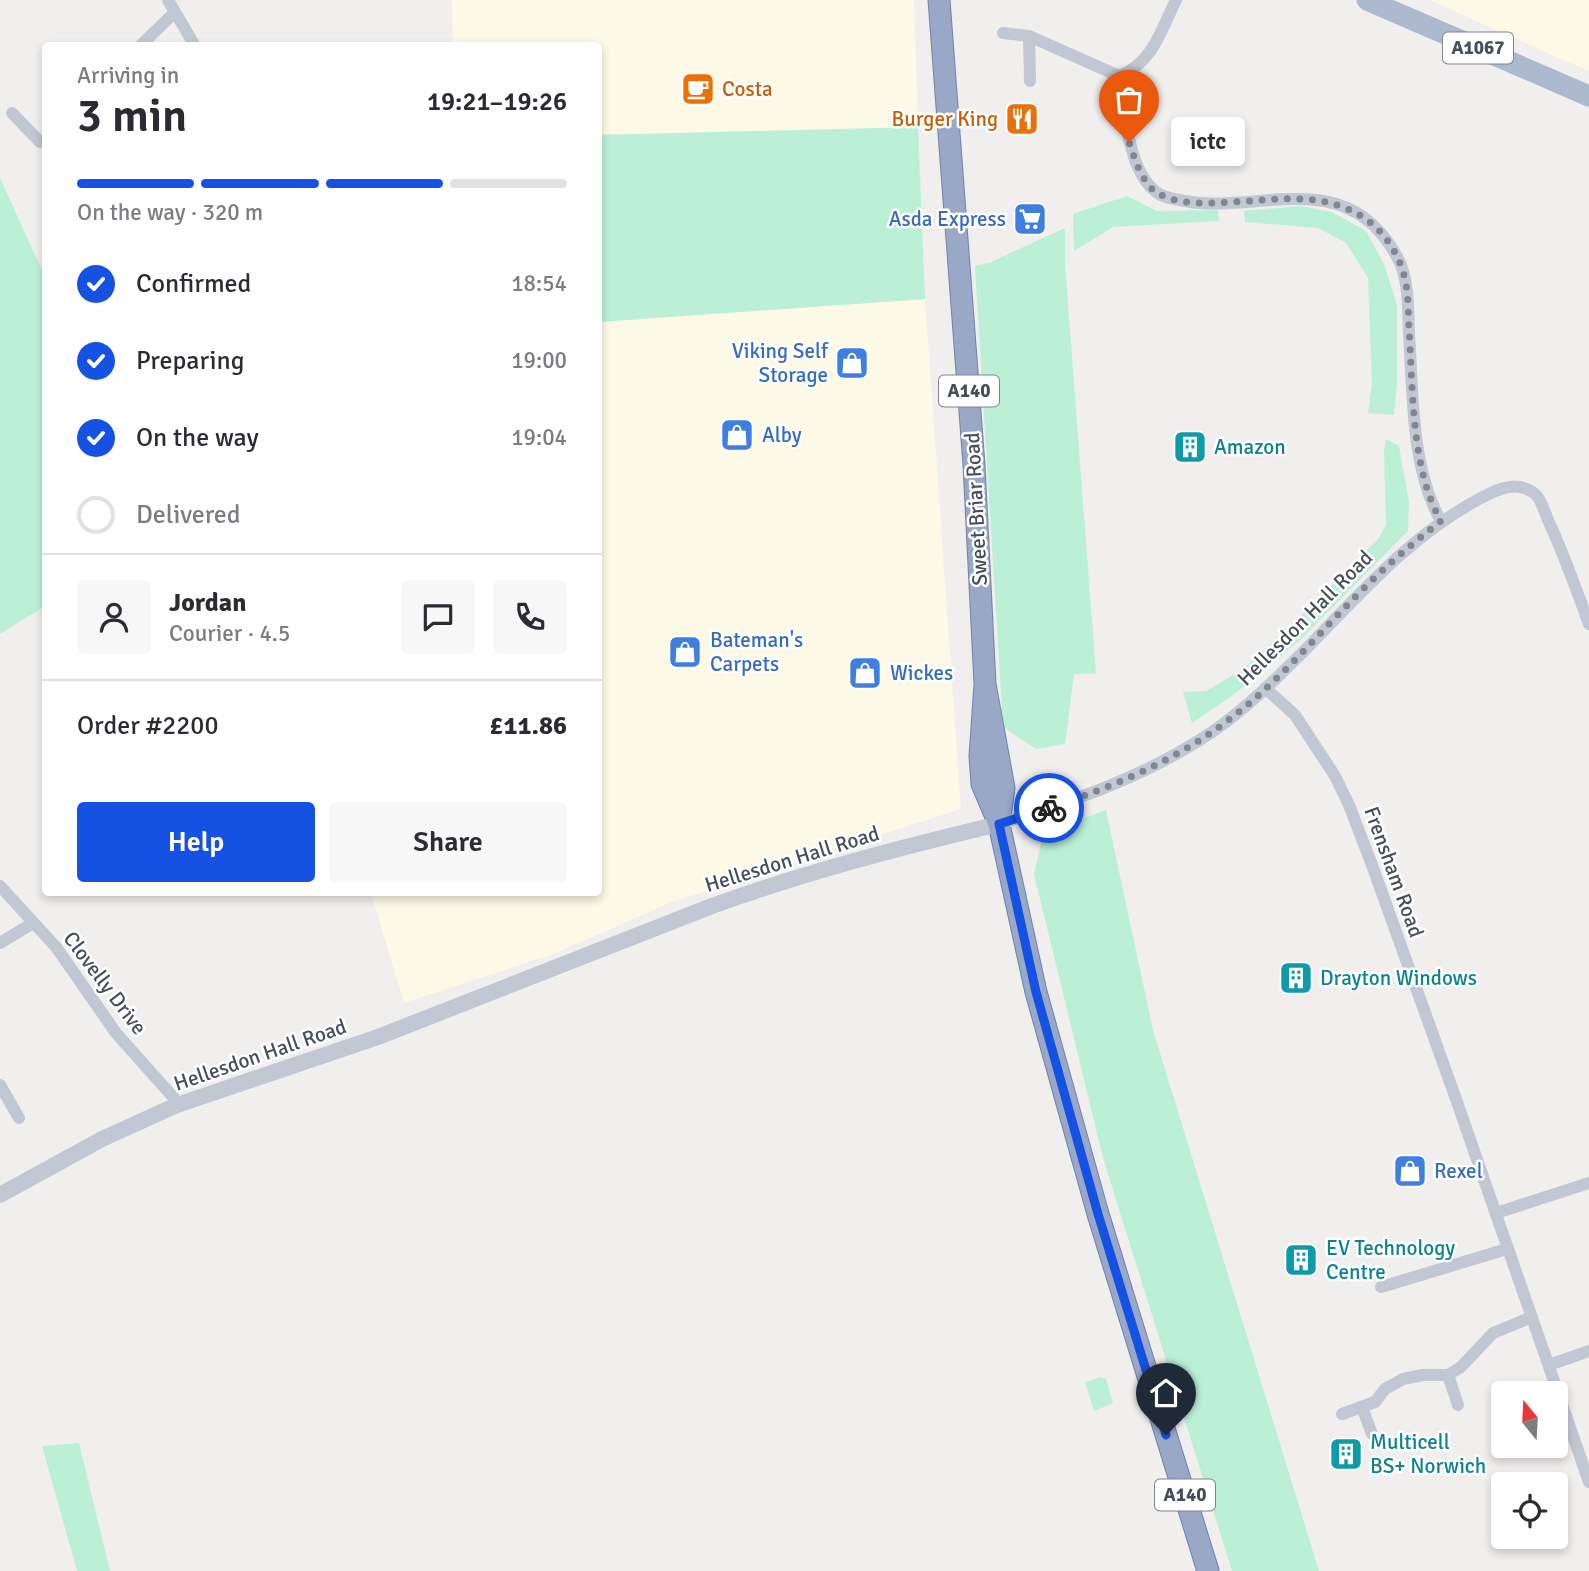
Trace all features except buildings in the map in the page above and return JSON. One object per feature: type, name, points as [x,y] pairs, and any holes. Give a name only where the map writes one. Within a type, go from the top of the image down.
[{"type":"highway","name":"Sweet Briar Road","points":[[939,0],[974,452],[985,684],[980,756],[982,784],[999,824],[1036,992],[1094,1200],[1208,1571]]},
{"type":"main road","name":"A1067","points":[[1367,0],[1589,96]]},
{"type":"street","points":[[1003,33],[1029,36],[1119,76],[1134,71],[1146,60],[1176,0]]},
{"type":"street","points":[[143,42],[172,6],[193,42]]},
{"type":"street","points":[[1029,36],[1030,81]]},
{"type":"street","points":[[1119,76],[1129,142],[1134,158],[1155,192],[1171,199],[1194,203],[1316,198],[1345,206],[1373,224],[1389,244],[1401,266],[1407,290],[1415,421],[1429,496],[1441,521]]},
{"type":"street","points":[[12,113],[42,140]]},
{"type":"street","name":"Hellesdon Hall Road","points":[[0,1195],[102,1139],[177,1105],[379,1037],[712,905],[764,887],[907,846],[999,824],[1092,794],[1158,764],[1213,731],[1265,688],[1391,562],[1441,521],[1489,494],[1513,485],[1527,489],[1537,496],[1560,545],[1589,624]]},
{"type":"street","name":"Frensham Road","points":[[1265,688],[1295,715],[1342,791],[1372,865],[1589,1482]]},
{"type":"street","name":"Clovelly Drive","points":[[0,886],[55,947],[116,1033],[173,1097],[177,1105]]},
{"type":"street","points":[[0,943],[33,923]]},
{"type":"street","points":[[1,1091],[19,1118]]},
{"type":"street","points":[[1496,1213],[1589,1183]]},
{"type":"street","points":[[1381,1287],[1447,1260],[1507,1249]]},
{"type":"street","points":[[1342,1414],[1375,1402],[1385,1389],[1403,1379],[1423,1375],[1448,1375],[1461,1367],[1493,1333],[1532,1317]]},
{"type":"street","points":[[1549,1365],[1589,1351]]},
{"type":"street","points":[[1448,1375],[1458,1405]]},
{"type":"street","points":[[1362,1407],[1372,1434]]},
{"type":"shaded area","points":[[452,0],[914,0],[918,127],[602,135],[602,42],[453,42]]},
{"type":"shaded area","points":[[1430,0],[1589,0],[1589,71],[1534,47]]},
{"type":"shaded area","points":[[925,299],[961,809],[672,902],[553,954],[404,1003],[372,896],[602,896],[602,322]]},
{"type":"green space","points":[[918,127],[925,299],[602,322],[602,135]]},
{"type":"green space","points":[[0,178],[42,270],[42,608],[0,634]]},
{"type":"green space","points":[[1127,196],[1157,211],[1218,210],[1219,221],[1113,227],[1074,251],[1073,214]]},
{"type":"green space","points":[[1301,206],[1332,212],[1366,231],[1384,264],[1397,305],[1397,384],[1394,415],[1368,413],[1372,384],[1368,278],[1346,243],[1318,228],[1245,222],[1244,211]]},
{"type":"green space","points":[[1065,228],[1065,264],[1096,674],[1074,674],[1065,744],[1036,749],[1003,727],[975,266],[991,262]]},
{"type":"green space","points":[[1386,439],[1399,446],[1409,502],[1408,531],[1299,641],[1232,696],[1192,723],[1183,692],[1206,691],[1242,670],[1379,538],[1386,525]]},
{"type":"green space","points":[[1106,810],[1153,1030],[1319,1571],[1232,1571],[1103,1158],[1034,874],[1043,834]]},
{"type":"green space","points":[[1101,1377],[1106,1379],[1113,1403],[1094,1411],[1085,1382]]},
{"type":"green space","points":[[79,1443],[110,1571],[77,1571],[42,1446]]},
{"type":"way so far","points":[[1049,808],[1129,778],[1189,747],[1213,731],[1283,671],[1391,562],[1441,521],[1429,496],[1415,421],[1407,290],[1401,266],[1389,244],[1373,224],[1345,206],[1316,198],[1231,203],[1194,203],[1171,199],[1155,192],[1145,179],[1129,142]]},
{"type":"place","name":"Costa","points":[[698,89]]},
{"type":"place","name":"Burger King","points":[[1022,119]]},
{"type":"place","name":"ictc","points":[[1129,142]]},
{"type":"place","name":"Asda Express","points":[[1030,219]]},
{"type":"place","name":"Viking Self Storage","points":[[852,363]]},
{"type":"place","name":"Alby","points":[[737,435]]},
{"type":"place","name":"Amazon","points":[[1190,447]]},
{"type":"place","name":"Bateman's Carpets","points":[[685,652]]},
{"type":"place","name":"Wickes","points":[[865,673]]},
{"type":"place","name":"Drayton Windows","points":[[1296,978]]},
{"type":"place","name":"Rexel","points":[[1410,1171]]},
{"type":"place","name":"EV Technology Centre","points":[[1301,1260]]},
{"type":"place","name":"Multicell BS+ Norwich","points":[[1346,1454]]},
{"type":"route","points":[[1049,808],[999,824],[1036,992],[1098,1214],[1166,1435]]}]
